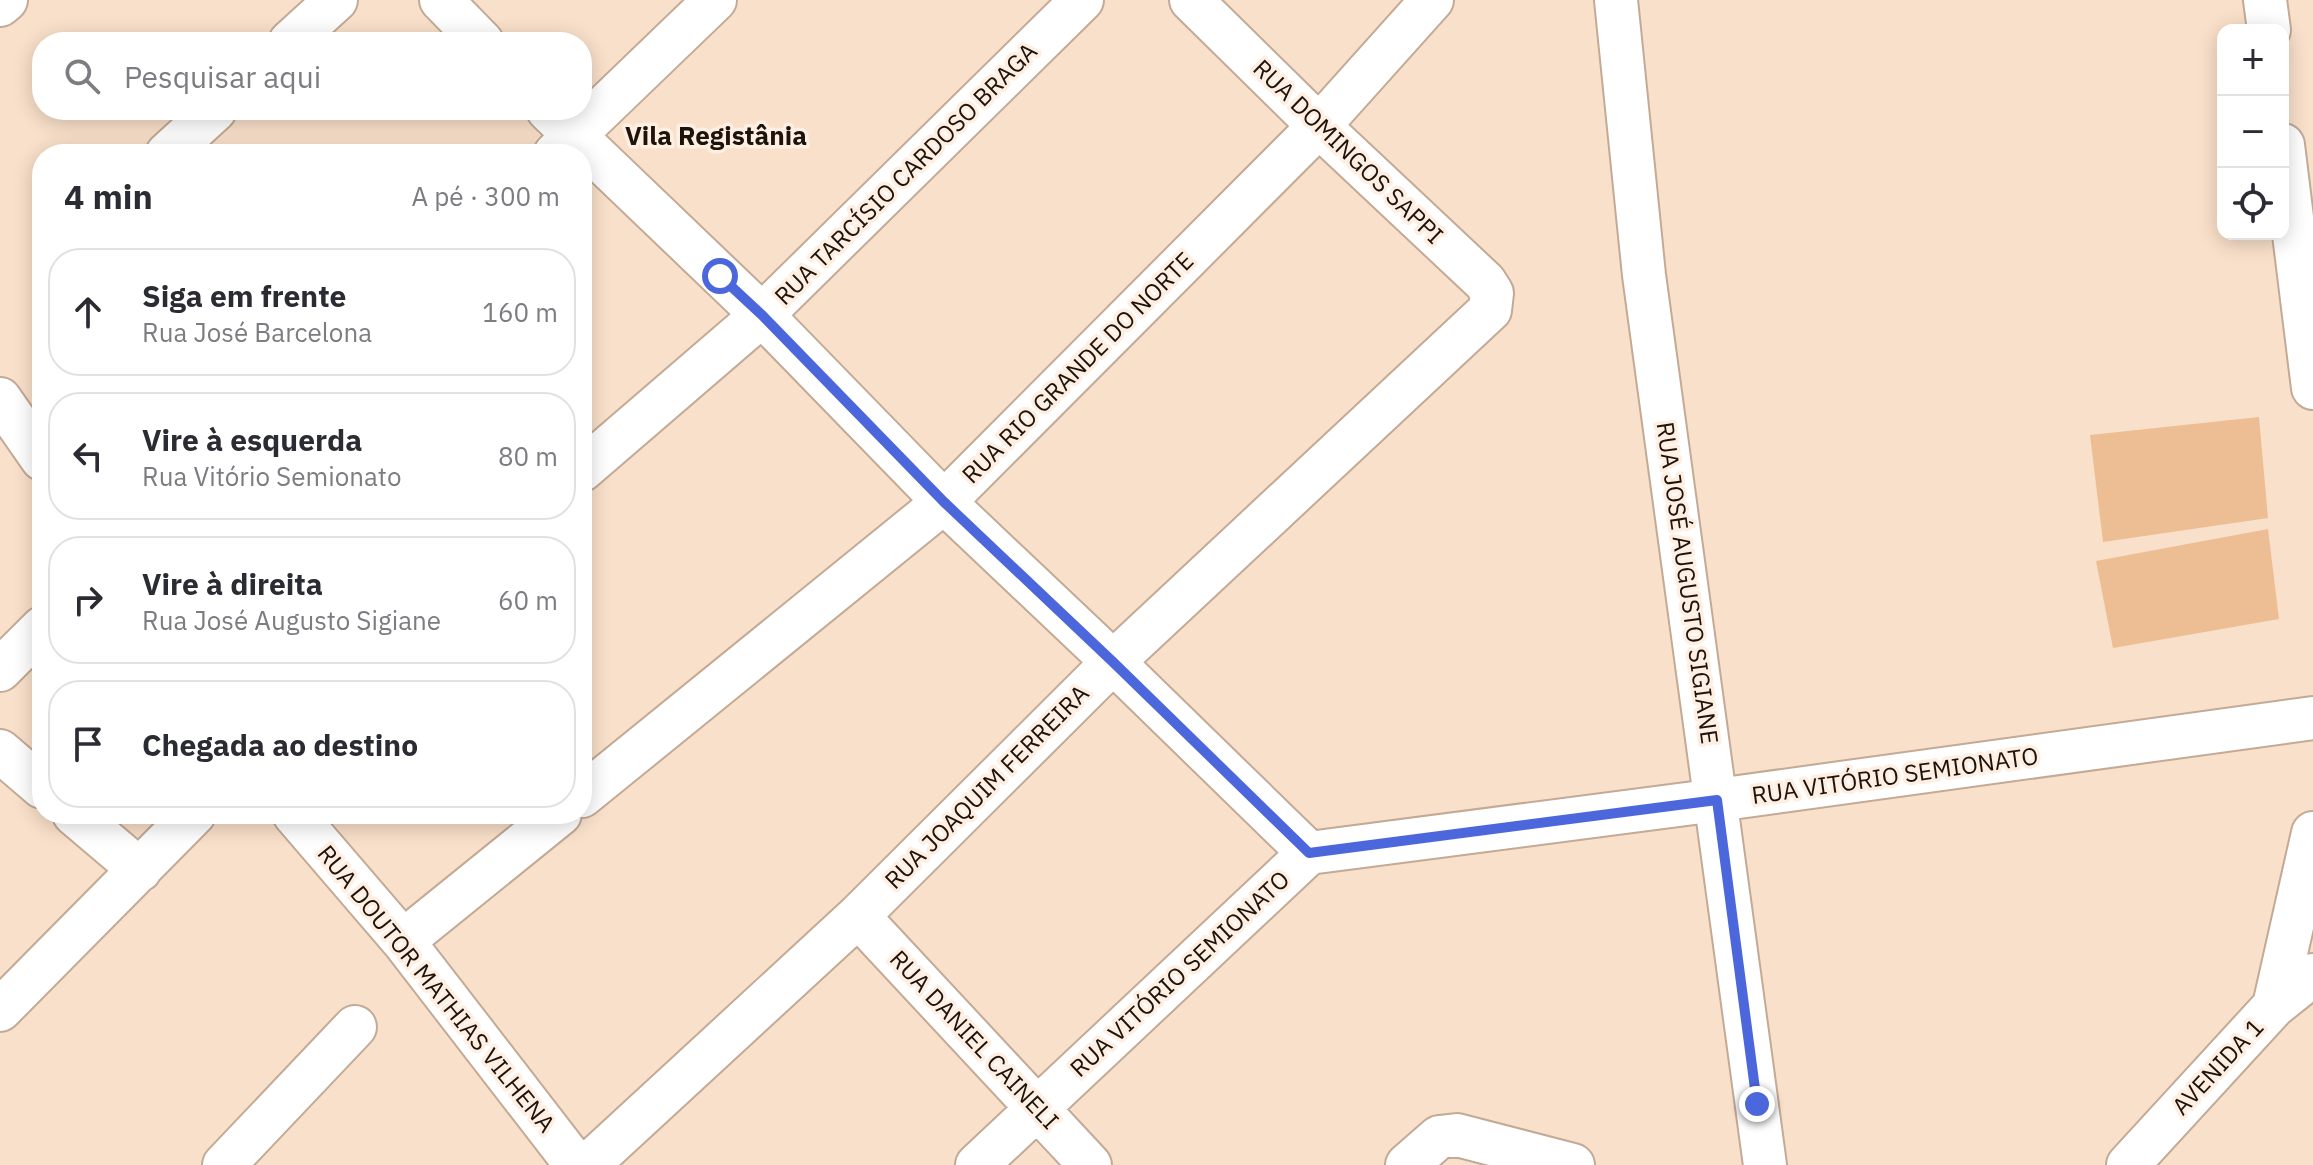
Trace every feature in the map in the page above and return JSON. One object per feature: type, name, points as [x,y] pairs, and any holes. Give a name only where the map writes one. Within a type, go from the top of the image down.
[{"type":"street","points":[[0,5],[6,0]]},
{"type":"street","points":[[301,32],[336,0]]},
{"type":"street","points":[[441,0],[472,32]]},
{"type":"street","points":[[592,106],[715,0]]},
{"type":"street","name":"RUA TARCÍSIO CARDOSO BRAGA","points":[[592,461],[762,315],[1082,0]]},
{"type":"street","name":"RUA DOMINGOS SAPPI","points":[[1191,0],[1485,282],[1492,293],[1490,310]]},
{"type":"street","name":"RUA RIO GRANDE DO NORTE","points":[[592,788],[944,502],[1319,126],[1432,0]]},
{"type":"street","name":"RUA JOSÉ AUGUSTO SIGIANE","points":[[1616,0],[1644,275],[1765,1165]]},
{"type":"street","points":[[2265,0],[2268,24]]},
{"type":"street","points":[[178,144],[204,120]]},
{"type":"street","points":[[559,134],[575,120]]},
{"type":"street","points":[[592,163],[762,315],[944,502],[1309,853]]},
{"type":"street","points":[[2286,168],[2313,388]]},
{"type":"street","name":"RUA JOAQUIM FERREIRA","points":[[588,1165],[858,916],[1113,662],[1490,310]]},
{"type":"street","points":[[0,399],[32,445]]},
{"type":"street","points":[[0,670],[32,638]]},
{"type":"street","name":"RUA VITÓRIO SEMIONATO","points":[[977,1165],[1309,853],[2313,718]]},
{"type":"street","points":[[0,751],[32,778]]},
{"type":"street","points":[[86,824],[140,870]]},
{"type":"street","points":[[0,1010],[184,824]]},
{"type":"street","name":"RUA DOUTOR MATHIAS VILHENA","points":[[303,824],[403,941],[576,1165]]},
{"type":"street","points":[[403,941],[548,824]]},
{"type":"street","points":[[2274,1006],[2313,833]]},
{"type":"street","name":"RUA DANIEL CAINELI","points":[[858,916],[1090,1165]]},
{"type":"street","name":"AVENIDA 1","points":[[2128,1165],[2274,1006],[2313,975]]},
{"type":"street","points":[[224,1165],[355,1027]]},
{"type":"street","points":[[1407,1165],[1439,1137],[1457,1135],[1573,1165]]},
{"type":"shaded area","points":[[2259,417],[2268,518],[2103,542],[2090,435]]},
{"type":"shaded area","points":[[2268,529],[2279,619],[2113,648],[2096,561]]},
{"type":"district","name":"Vila Registânia","points":[[716,136]]},
{"type":"route","points":[[720,276],[944,502],[1309,853],[1717,800],[1757,1104]]}]
